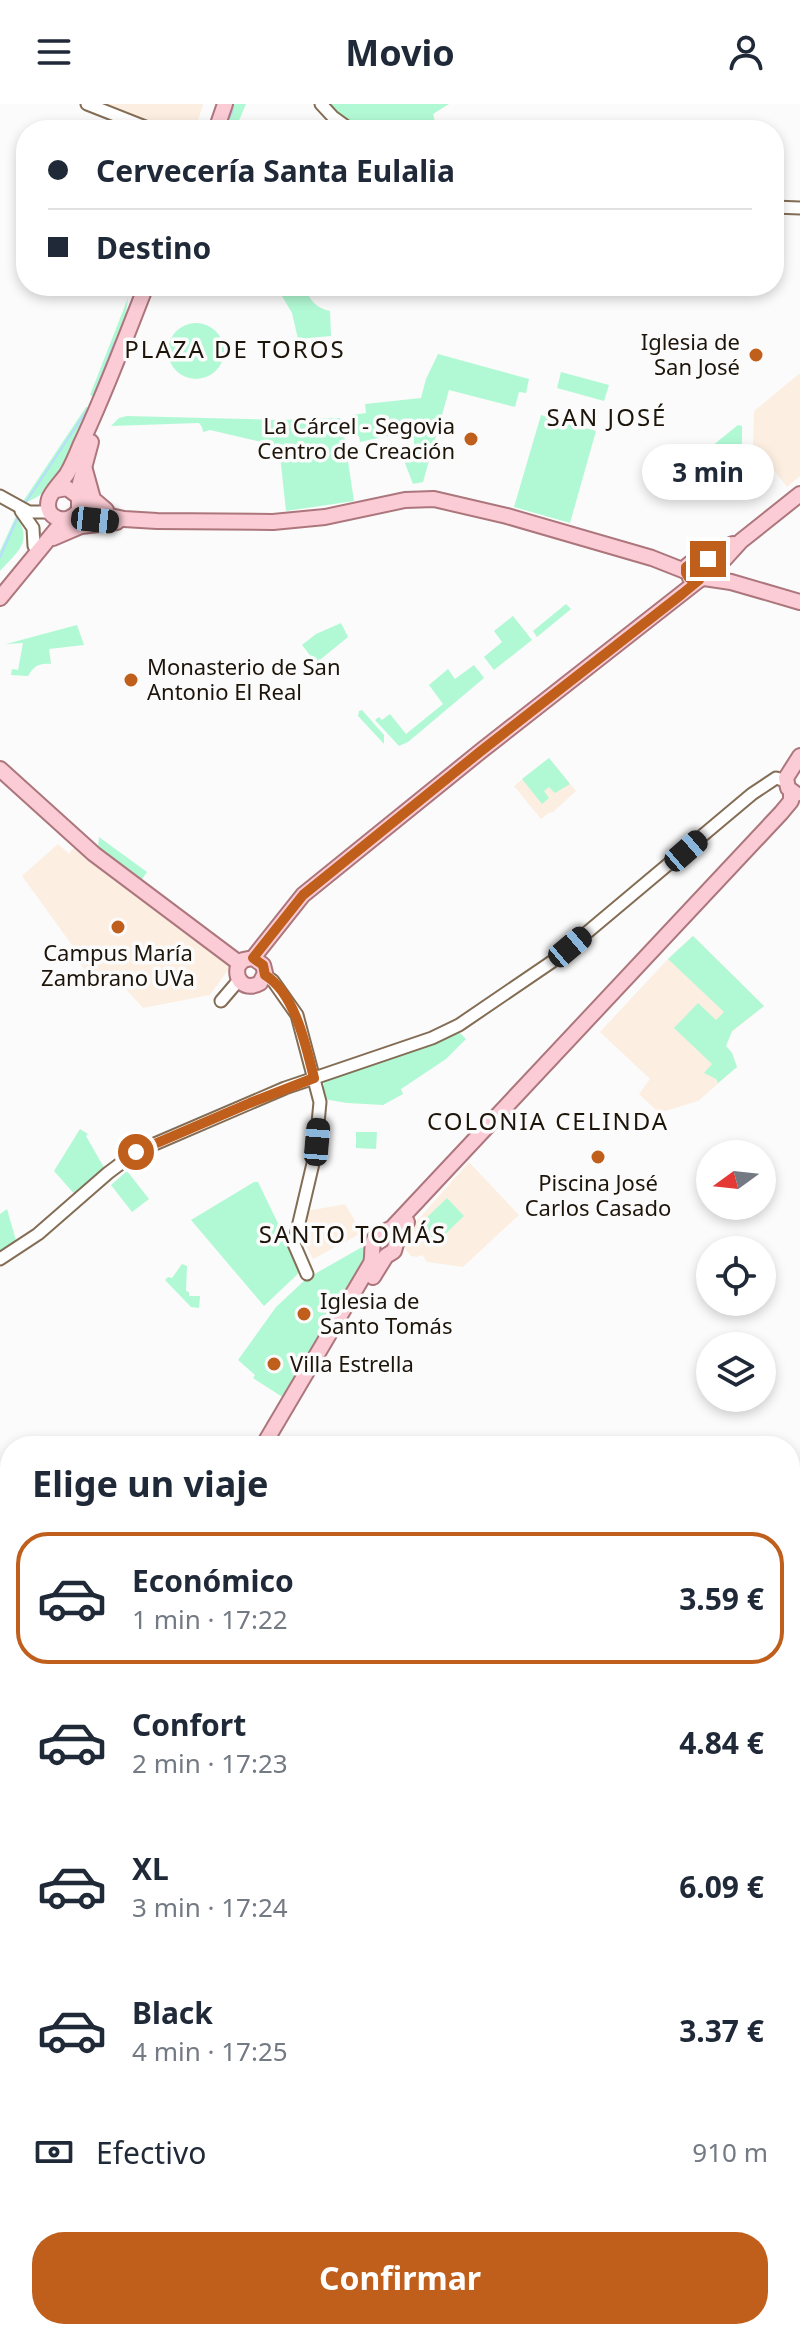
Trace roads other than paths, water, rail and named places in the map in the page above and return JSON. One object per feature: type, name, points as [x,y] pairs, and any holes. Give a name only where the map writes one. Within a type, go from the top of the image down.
[{"type":"main road","points":[[0,598],[34,550],[52,500],[83,441],[142,296]]},
{"type":"main road","points":[[0,588],[34,550],[79,510],[84,463],[150,296]]},
{"type":"main road","points":[[84,463],[88,487],[99,506],[157,521]]},
{"type":"main road","points":[[52,500],[67,488],[92,510],[115,518],[157,521]]},
{"type":"main road","points":[[0,769],[92,853],[246,961],[263,965],[265,975],[254,986],[246,986],[239,980],[237,972],[246,961],[280,924],[303,895],[660,609],[699,570],[800,494]]},
{"type":"main road","points":[[52,500],[57,518],[117,522],[290,522],[405,500],[434,499],[507,516],[699,570],[800,602]]},
{"type":"main road","points":[[34,550],[72,529],[117,522]]},
{"type":"main road","points":[[660,609],[699,570],[741,541]]},
{"type":"main road","points":[[699,570],[723,569],[730,581]]},
{"type":"main road","points":[[380,1252],[374,1238],[390,1237],[401,1230],[796,780]]},
{"type":"main road","points":[[269,1436],[373,1260],[380,1252],[394,1251],[390,1237]]},
{"type":"main road","points":[[278,1436],[380,1252]]},
{"type":"street","points":[[87,104],[128,120]]},
{"type":"street","points":[[321,104],[337,120]]},
{"type":"street","points":[[0,496],[34,513],[52,500]]},
{"type":"street","points":[[18,507],[30,522],[34,533],[34,550]]},
{"type":"street","points":[[0,1259],[38,1234],[136,1152],[250,1103],[432,1038],[459,1025],[547,966],[752,794],[776,778],[796,780]]},
{"type":"street","points":[[265,975],[273,981],[297,1015],[321,1104],[317,1142],[294,1244],[307,1274]]},
{"type":"street","points":[[221,1001],[239,980]]},
{"type":"waterway","points":[[230,117],[233,110]]},
{"type":"waterway","points":[[94,395],[115,341]]},
{"type":"waterway","points":[[26,502],[89,407]]},
{"type":"waterway","points":[[0,557],[18,517]]},
{"type":"place","name":"Iglesia de San José","points":[[756,355]]},
{"type":"place","name":"La Cárcel - Segovia Centro de Creación","points":[[471,439]]},
{"type":"place","name":"Monasterio de San Antonio El Real","points":[[131,680]]},
{"type":"place","name":"Campus María Zambrano UVa","points":[[118,927]]},
{"type":"place","name":"Piscina José Carlos Casado","points":[[598,1157]]},
{"type":"place","name":"Iglesia de Santo Tomás","points":[[304,1314]]},
{"type":"place","name":"Villa Estrella","points":[[274,1364]]},
{"type":"district","name":"PLAZA DE TOROS","points":[[235,350]]},
{"type":"district","name":"SAN JOSÉ","points":[[607,418]]},
{"type":"district","name":"COLONIA CELINDA","points":[[548,1122]]},
{"type":"district","name":"SANTO TOMÁS","points":[[353,1235]]}]
